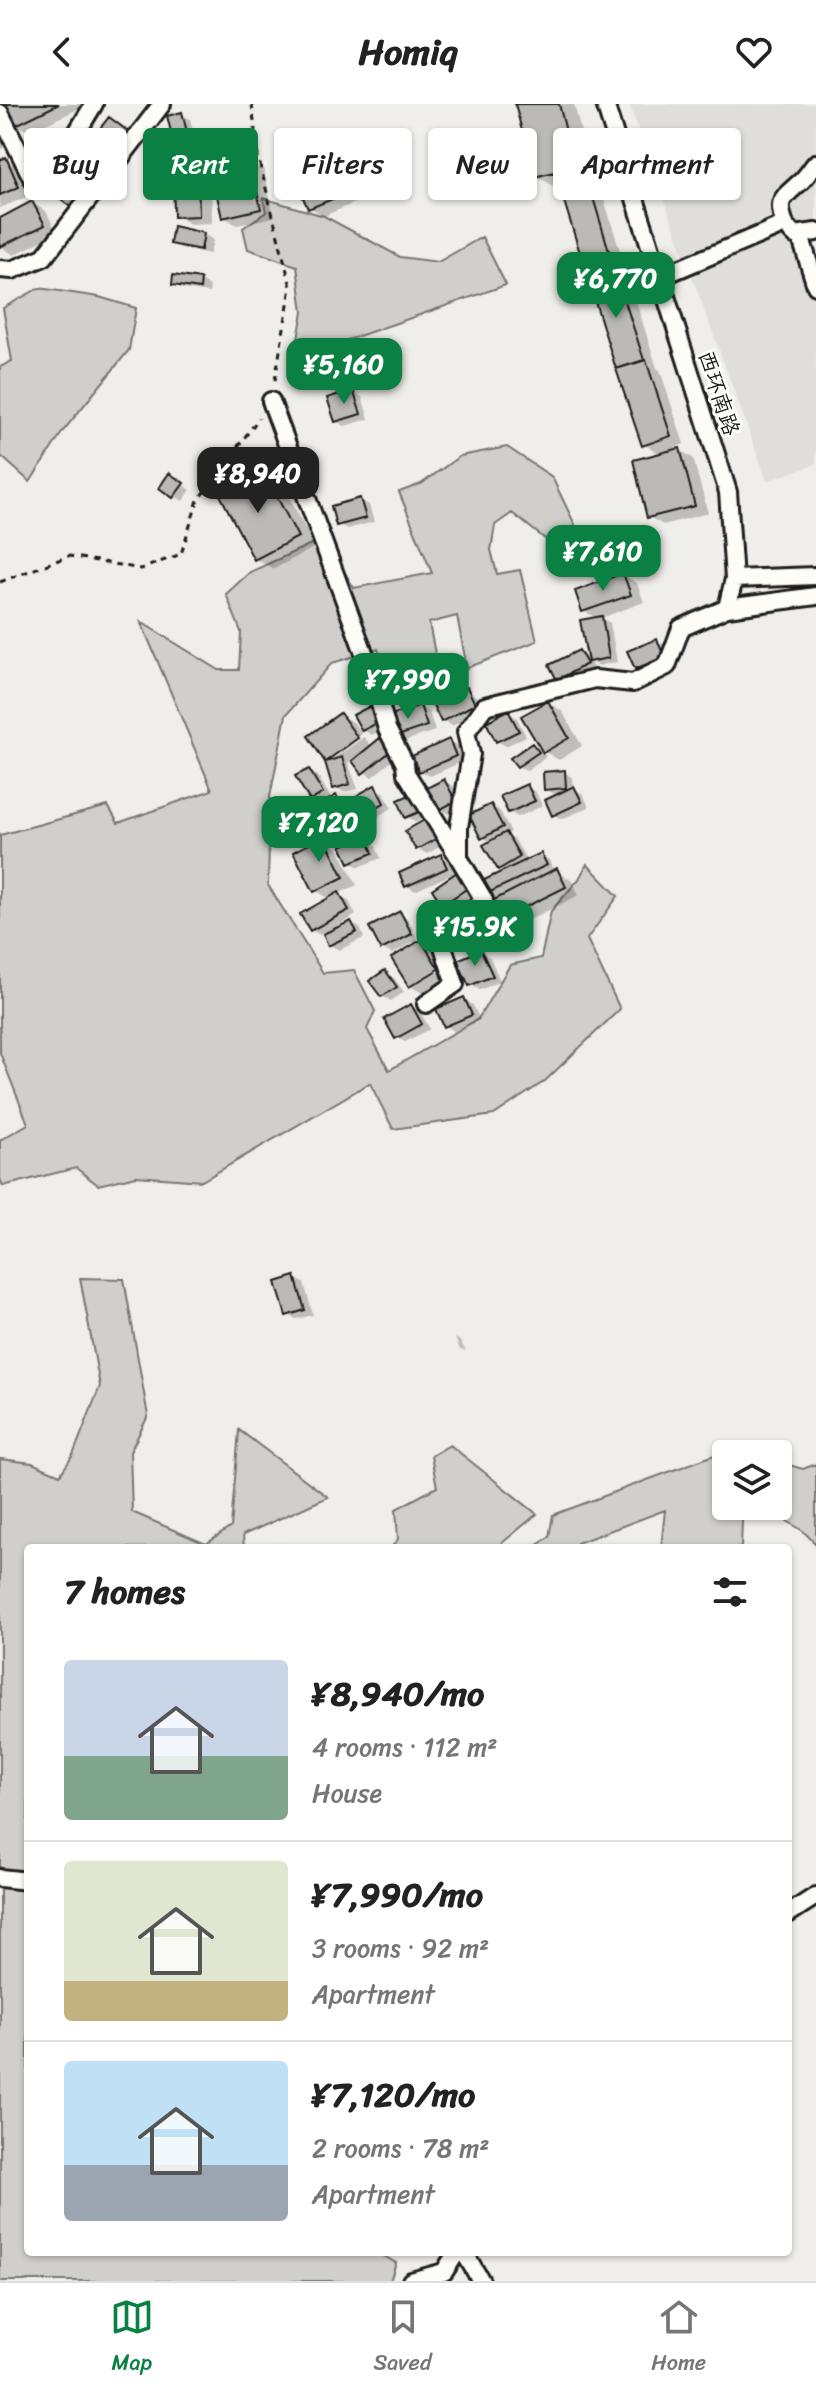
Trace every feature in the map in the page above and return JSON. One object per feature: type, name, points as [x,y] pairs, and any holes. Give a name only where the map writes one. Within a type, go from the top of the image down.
[{"type":"street","points":[[0,113],[33,180],[46,184],[94,104]]},
{"type":"street","points":[[0,269],[12,270],[44,257],[162,104]]},
{"type":"street","name":"西环南路","points":[[605,104],[728,492],[734,579],[727,608]]},
{"type":"street","points":[[816,163],[808,185],[786,192],[781,204],[785,224],[795,235],[808,234],[816,286]]},
{"type":"street","points":[[660,277],[785,224]]},
{"type":"street","points":[[271,401],[370,669],[387,729],[405,764],[406,773],[484,900],[440,937],[455,984],[426,1004]]},
{"type":"street","points":[[734,579],[816,576]]},
{"type":"street","points":[[459,858],[459,827],[471,754],[466,732],[485,706],[595,679],[633,683],[667,666],[681,628],[727,608],[816,596]]},
{"type":"street","points":[[0,1878],[24,1881]]},
{"type":"street","points":[[792,1911],[816,1896]]},
{"type":"street","points":[[411,2281],[444,2272],[454,2256]]},
{"type":"street","points":[[466,2256],[481,2281]]},
{"type":"path","points":[[0,582],[69,556],[141,569],[181,554],[198,500],[271,401],[291,287],[258,157],[252,104]]},
{"type":"shaded area","points":[[629,104],[816,104],[816,464],[767,481],[664,200],[741,200],[741,128],[638,128]]},
{"type":"shaded area","points":[[263,198],[324,216],[400,257],[438,262],[482,237],[506,285],[336,344],[297,344],[303,312],[297,266],[248,249],[243,228],[266,212]]},
{"type":"shaded area","points":[[39,288],[99,297],[136,308],[129,350],[63,431],[30,482],[0,455],[0,367],[12,361],[3,308]]},
{"type":"shaded area","points":[[507,447],[552,477],[589,554],[563,553],[512,513],[495,525],[491,550],[497,574],[520,570],[537,641],[467,668],[457,616],[429,623],[436,659],[425,687],[394,696],[378,649],[332,663],[286,715],[270,797],[268,885],[323,973],[354,970],[375,1011],[367,1029],[389,1070],[478,1019],[510,965],[541,958],[551,911],[579,879],[587,864],[618,896],[587,939],[620,1009],[545,1081],[494,1115],[393,1129],[370,1083],[202,1181],[136,1176],[98,1185],[76,1168],[3,1186],[0,1179],[0,1140],[28,1124],[0,1053],[0,835],[108,806],[118,823],[212,790],[141,622],[219,670],[239,670],[241,632],[226,594],[250,572],[324,538],[354,588],[432,573],[399,492],[421,484],[460,456]]},
{"type":"shaded area","points":[[80,1278],[124,1279],[148,1416],[130,1452],[132,1512],[206,1544],[24,1544],[24,2256],[384,2256],[396,2263],[390,2281],[0,2281],[0,1459],[32,1463],[60,1475],[73,1455],[100,1386]]},
{"type":"shaded area","points":[[239,1430],[328,1497],[243,1535],[244,1544],[206,1544],[231,1527]]},
{"type":"shaded area","points":[[450,1445],[537,1514],[501,1544],[394,1544],[398,1539],[396,1509],[437,1487],[431,1456]]},
{"type":"shaded area","points":[[712,1456],[712,1520],[742,1520],[741,1544],[661,1544],[665,1510],[577,1544],[539,1544],[549,1537],[553,1515]]},
{"type":"shaded area","points":[[816,1464],[816,1544],[786,1520],[792,1520],[792,1466],[803,1469]]},
{"type":"building","points":[[3,104],[59,104],[14,126]]},
{"type":"building","points":[[515,104],[559,104],[565,128],[553,128],[553,172],[537,176],[537,128],[521,128]]},
{"type":"building","points":[[182,112],[186,128],[170,128],[167,116]]},
{"type":"building","points":[[109,117],[124,128],[100,128]]},
{"type":"building","points":[[6,157],[19,187],[0,195],[0,160]]},
{"type":"building","points":[[258,196],[261,209],[222,218],[218,200],[258,200]]},
{"type":"building","points":[[174,200],[199,200],[199,216],[174,217]]},
{"type":"building","points":[[304,200],[330,200],[308,209]]},
{"type":"building","points":[[564,200],[594,200],[615,271],[588,279]]},
{"type":"building","points":[[32,201],[45,225],[0,247],[0,218]]},
{"type":"building","points":[[173,226],[204,233],[201,250],[170,244]]},
{"type":"building","points":[[615,271],[644,360],[616,369],[588,279]]},
{"type":"building","points":[[173,275],[201,279],[200,289],[172,285]]},
{"type":"building","points":[[646,360],[671,436],[642,446],[616,369]]},
{"type":"building","points":[[353,390],[361,414],[335,422],[327,398]]},
{"type":"building","points":[[680,448],[695,506],[647,518],[633,460]]},
{"type":"building","points":[[263,470],[298,537],[254,560],[219,493]]},
{"type":"building","points":[[169,473],[184,483],[173,498],[159,488]]},
{"type":"building","points":[[360,498],[366,518],[336,526],[331,506]]},
{"type":"building","points":[[623,573],[631,595],[582,612],[575,591]]},
{"type":"building","points":[[602,616],[609,658],[588,662],[580,620]]},
{"type":"building","points":[[657,639],[664,657],[635,669],[627,651]]},
{"type":"building","points":[[579,650],[587,664],[557,680],[549,665]]},
{"type":"building","points":[[467,687],[475,704],[441,722],[433,705]]},
{"type":"building","points":[[548,701],[569,738],[543,753],[521,716]]},
{"type":"building","points":[[372,705],[381,721],[362,731],[353,715]]},
{"type":"building","points":[[420,705],[427,726],[395,737],[388,716]]},
{"type":"building","points":[[508,710],[519,731],[496,742],[486,722]]},
{"type":"building","points":[[340,713],[358,738],[325,762],[308,736]]},
{"type":"building","points":[[380,738],[391,751],[362,774],[352,761]]},
{"type":"building","points":[[449,739],[456,756],[419,772],[412,756]]},
{"type":"building","points":[[532,743],[539,752],[517,767],[510,758]]},
{"type":"building","points":[[342,757],[350,784],[333,789],[325,762]]},
{"type":"building","points":[[309,769],[323,793],[310,801],[295,776]]},
{"type":"building","points":[[565,770],[566,788],[544,790],[543,772]]},
{"type":"building","points":[[444,779],[456,801],[439,810],[427,788]]},
{"type":"building","points":[[527,784],[535,801],[508,813],[500,796]]},
{"type":"building","points":[[375,785],[384,803],[366,813],[356,796]]},
{"type":"building","points":[[574,786],[582,802],[552,816],[545,800]]},
{"type":"building","points":[[416,792],[424,810],[405,818],[398,800]]},
{"type":"building","points":[[336,795],[356,825],[345,833],[325,802]]},
{"type":"building","points":[[491,804],[503,827],[481,839],[469,815]]},
{"type":"building","points":[[310,806],[321,827],[296,840],[286,820]]},
{"type":"building","points":[[428,818],[439,837],[416,850],[405,831]]},
{"type":"building","points":[[506,832],[520,857],[498,870],[483,845]]},
{"type":"building","points":[[366,835],[373,853],[349,863],[341,846]]},
{"type":"building","points":[[324,836],[344,877],[314,892],[293,852]]},
{"type":"building","points":[[541,853],[547,865],[486,894],[480,882]]},
{"type":"building","points":[[441,854],[447,868],[405,887],[399,873]]},
{"type":"building","points":[[557,868],[566,887],[501,919],[492,901]]},
{"type":"building","points":[[460,870],[471,886],[442,905],[432,889]]},
{"type":"building","points":[[339,892],[349,910],[310,931],[300,914]]},
{"type":"building","points":[[400,911],[412,934],[381,950],[369,927]]},
{"type":"building","points":[[351,921],[357,932],[328,946],[323,934]]},
{"type":"building","points":[[472,921],[479,930],[458,944],[452,935]]},
{"type":"building","points":[[421,940],[439,969],[409,987],[391,958]]},
{"type":"building","points":[[481,950],[493,976],[469,986],[457,960]]},
{"type":"building","points":[[385,970],[397,987],[381,997],[369,981]]},
{"type":"building","points":[[464,997],[472,1015],[444,1027],[436,1009]]},
{"type":"building","points":[[411,1004],[422,1024],[395,1039],[384,1019]]},
{"type":"building","points":[[295,1276],[305,1310],[286,1316],[276,1282]]}]
